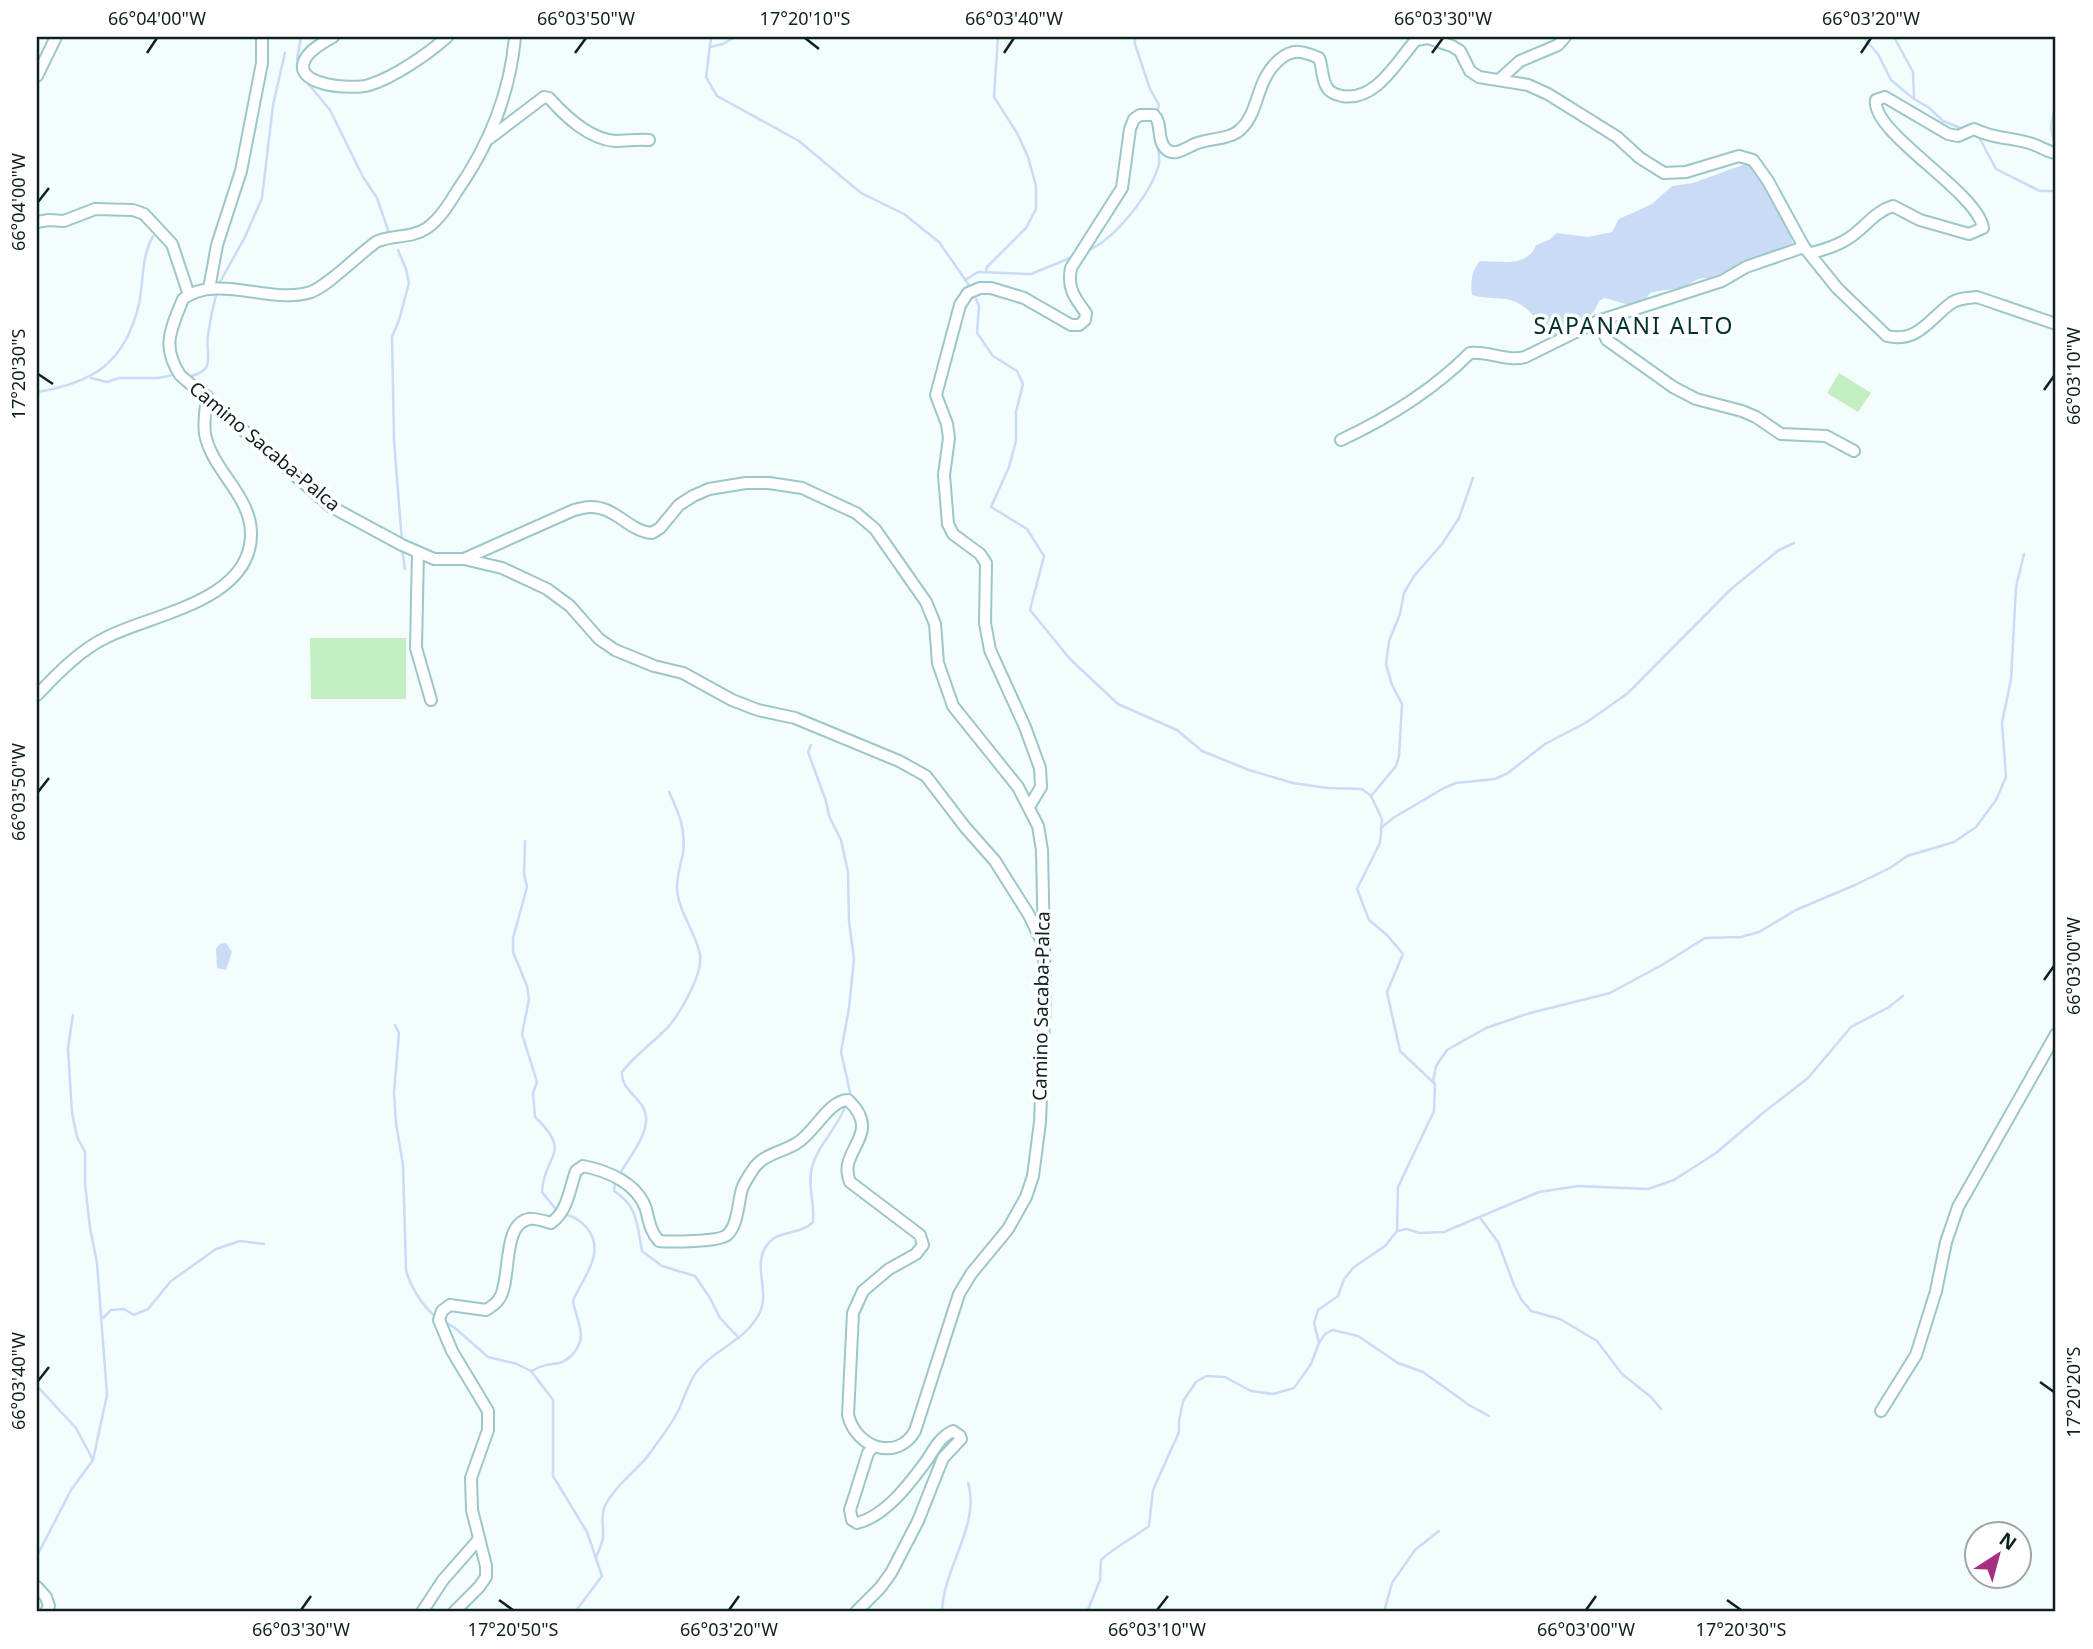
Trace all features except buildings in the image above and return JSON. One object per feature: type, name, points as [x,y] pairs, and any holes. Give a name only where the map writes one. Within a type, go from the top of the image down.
[{"type":"street","points":[[37,76],[56,37]]},
{"type":"street","points":[[209,289],[217,245],[241,171],[262,63],[262,37]]},
{"type":"street","points":[[333,37],[313,48],[305,58],[304,68],[308,76],[324,85],[352,88],[385,79],[447,37]]},
{"type":"street","points":[[37,222],[64,221],[95,209],[133,210],[145,214],[172,244],[189,295],[209,289],[279,295],[312,291],[376,242],[385,238],[418,234],[429,227],[451,201],[478,160],[500,112],[515,37]]},
{"type":"street","points":[[1500,79],[1520,61],[1558,45],[1565,37]]},
{"type":"street","points":[[1029,807],[1038,794],[1042,779],[1025,727],[990,650],[985,623],[986,563],[980,554],[953,534],[948,524],[944,475],[949,439],[947,424],[936,395],[960,305],[968,293],[980,288],[991,288],[1024,298],[1071,325],[1079,325],[1085,320],[1086,313],[1072,294],[1068,283],[1071,268],[1122,188],[1130,129],[1134,119],[1140,115],[1148,113],[1160,120],[1162,144],[1173,153],[1239,132],[1248,121],[1267,72],[1287,54],[1294,51],[1306,52],[1319,58],[1328,89],[1336,95],[1347,97],[1361,95],[1377,85],[1416,40],[1428,38],[1460,51],[1470,71],[1479,77],[1528,85],[1548,94],[1617,137],[1664,173],[1686,172],[1738,156],[1753,160],[1807,250],[1837,288],[1887,336],[1898,338],[1922,329],[1951,303],[1963,298],[1977,297],[2056,324]]},
{"type":"street","points":[[488,139],[544,97],[550,98],[577,124],[600,138],[616,141],[649,140]]},
{"type":"street","points":[[1341,440],[1375,424],[1412,400],[1455,369],[1470,353],[1494,354],[1514,360],[1598,321],[1722,281],[1746,267],[1839,244],[1856,233],[1881,210],[1893,206],[1920,220],[1969,234],[1983,228],[1982,219],[1972,205],[1925,164],[1881,117],[1875,107],[1876,100],[1880,98],[1885,97],[1948,134],[1958,136],[1974,129],[1995,138],[2034,145],[2056,153]]},
{"type":"street","name":"Camino Sacaba-Palca","points":[[189,295],[183,299],[168,346],[171,360],[180,375],[330,506],[434,559],[464,559],[574,510],[591,507],[608,510],[639,529],[652,533],[660,528],[678,505],[709,489],[746,483],[769,483],[802,488],[856,513],[875,529],[926,602],[935,624],[938,663],[953,706],[1018,787],[1038,826],[1042,850],[1045,996],[1040,1122],[1033,1176],[1026,1198],[1008,1230],[971,1274],[959,1294],[922,1412],[909,1441],[899,1447],[874,1446]]},
{"type":"street","points":[[1598,321],[1607,340],[1673,387],[1696,398],[1756,417],[1782,434],[1826,436],[1854,451]]},
{"type":"street","points":[[37,695],[74,660],[104,638],[203,599],[223,586],[238,571],[248,551],[251,524],[243,503],[208,445],[204,432],[207,396]]},
{"type":"street","points":[[418,552],[416,648],[431,700]]},
{"type":"street","points":[[464,559],[502,568],[547,589],[570,606],[599,639],[615,650],[654,666],[683,673],[749,707],[794,718],[899,761],[926,776],[995,861],[1029,915],[1043,944]]},
{"type":"street","points":[[1881,1411],[1916,1355],[1958,1207],[2056,1034]]},
{"type":"street","points":[[454,1612],[480,1587],[486,1577],[486,1566],[472,1510],[471,1478],[488,1430],[488,1411],[452,1351],[439,1320],[442,1311],[450,1305],[486,1310],[498,1301],[503,1291],[513,1232],[530,1218],[551,1223],[559,1217],[567,1202],[576,1171],[583,1166],[601,1170],[617,1178],[639,1196],[645,1206],[652,1233],[659,1241],[722,1238],[731,1231],[742,1186],[754,1166],[771,1154],[796,1143],[819,1124],[840,1100],[848,1100],[857,1108],[862,1121],[861,1138],[848,1161],[846,1174],[849,1182],[920,1235],[923,1245],[916,1254],[889,1269],[863,1291],[853,1313],[849,1422],[860,1439],[874,1446],[868,1454],[850,1516],[857,1523],[866,1521],[902,1491],[941,1439],[953,1432],[961,1436],[943,1458],[913,1531],[891,1573],[856,1612]]},
{"type":"street","points":[[422,1612],[443,1580],[479,1539]]},
{"type":"street","points":[[37,1587],[46,1597],[49,1606],[46,1612]]},
{"type":"green space","points":[[1839,373],[1871,393],[1858,412],[1827,393]]},
{"type":"green space","points":[[310,638],[406,638],[406,699],[311,699]]},
{"type":"water","points":[[1748,163],[1755,167],[1788,226],[1793,245],[1710,278],[1650,293],[1642,304],[1626,304],[1605,298],[1599,301],[1590,316],[1574,322],[1569,332],[1560,336],[1546,329],[1516,302],[1472,295],[1472,276],[1480,261],[1520,260],[1532,252],[1536,245],[1549,240],[1557,233],[1588,237],[1612,232],[1619,219],[1652,204],[1672,186],[1693,183]]},
{"type":"water","points":[[226,943],[232,952],[226,970],[217,968],[216,948]]},
{"type":"waterway","points":[[299,64],[297,59],[301,37]]},
{"type":"waterway","points":[[711,37],[706,77],[717,96],[799,141],[861,193],[904,214],[939,242],[971,288]]},
{"type":"waterway","points":[[710,47],[735,37]]},
{"type":"waterway","points":[[986,272],[987,267],[1026,228],[1036,209],[1036,186],[1028,157],[1017,133],[994,97],[998,37]]},
{"type":"waterway","points":[[1135,37],[1150,89],[1159,105],[1157,112]]},
{"type":"waterway","points":[[1863,37],[1878,54],[1891,80],[1943,121],[1963,129]]},
{"type":"waterway","points":[[1894,37],[1913,72],[1914,98]]},
{"type":"waterway","points":[[220,282],[245,237],[262,198],[273,105],[285,53]]},
{"type":"waterway","points":[[305,80],[330,110],[363,177],[377,198],[388,230]]},
{"type":"waterway","points":[[2056,104],[2051,129],[2056,144]]},
{"type":"waterway","points":[[1087,251],[1109,237],[1120,226],[1140,202],[1155,176],[1159,164],[1159,150],[1154,122]]},
{"type":"waterway","points":[[1972,134],[1980,139],[1996,169],[2040,191],[2056,191]]},
{"type":"waterway","points":[[37,392],[75,383],[90,376],[104,367],[115,355],[133,324],[139,304],[146,252],[153,236]]},
{"type":"waterway","points":[[398,250],[409,283],[392,337],[394,440],[402,542]]},
{"type":"waterway","points":[[965,280],[978,272],[1031,274],[1075,256]]},
{"type":"waterway","points":[[974,294],[979,306],[977,333],[993,356],[1017,371],[1023,384],[1016,412],[1016,441],[1009,467],[991,507],[1027,529],[1044,556],[1030,610],[1070,659],[1118,704],[1177,730],[1202,751],[1249,770],[1293,783],[1362,789],[1371,796],[1382,819],[1380,843],[1357,889],[1369,920],[1387,935],[1403,954],[1387,992],[1400,1051],[1435,1084],[1434,1111],[1398,1187],[1397,1231],[1385,1246],[1354,1267],[1344,1279],[1338,1296],[1318,1310],[1314,1323],[1319,1343],[1311,1364],[1294,1388],[1273,1394],[1251,1391],[1225,1377],[1206,1376],[1196,1382],[1183,1401],[1179,1432],[1153,1490],[1149,1526],[1101,1560],[1100,1580],[1087,1612]]},
{"type":"waterway","points":[[191,376],[204,370],[207,365],[207,342],[216,296]]},
{"type":"waterway","points":[[91,378],[107,382],[119,378],[158,378],[173,375]]},
{"type":"waterway","points":[[1372,795],[1396,766],[1399,756],[1402,704],[1392,685],[1386,664],[1389,641],[1400,614],[1404,593],[1459,518],[1473,478]]},
{"type":"waterway","points":[[1381,828],[1444,788],[1456,783],[1495,779],[1508,773],[1545,744],[1587,722],[1628,693],[1731,589],[1779,550],[1794,543]]},
{"type":"waterway","points":[[402,549],[405,569]]},
{"type":"waterway","points":[[1433,1082],[1436,1066],[1447,1050],[1486,1028],[1530,1013],[1610,993],[1705,938],[1741,937],[1759,932],[1796,910],[1890,868],[1907,856],[1954,842],[1976,827],[1996,800],[2006,777],[2002,723],[2011,679],[2016,587],[2024,554]]},
{"type":"waterway","points":[[811,745],[808,752],[829,816],[841,840],[848,872],[849,921],[854,959],[841,1052],[849,1098]]},
{"type":"waterway","points":[[618,1177],[639,1143],[646,1121],[643,1107],[625,1085],[622,1072],[676,1016],[694,984],[700,963],[695,938],[678,898],[677,881],[683,853],[683,829],[669,792]]},
{"type":"waterway","points":[[525,841],[524,874],[527,887],[513,938],[513,952],[527,986],[529,999],[522,1034],[537,1082],[533,1093],[535,1117],[547,1129],[555,1147],[542,1192],[558,1212]]},
{"type":"waterway","points":[[1397,1231],[1407,1229],[1419,1233],[1444,1232],[1539,1192],[1578,1186],[1648,1189],[1674,1180],[1716,1153],[1808,1078],[1851,1027],[1889,1007],[1903,996]]},
{"type":"waterway","points":[[37,1556],[71,1490],[93,1460],[107,1395],[97,1263],[85,1183],[85,1152],[77,1137],[72,1113],[68,1048],[73,1015]]},
{"type":"waterway","points":[[395,1025],[399,1033],[394,1093],[403,1165],[406,1270],[418,1296],[436,1317]]},
{"type":"waterway","points":[[596,1558],[602,1543],[602,1518],[609,1498],[645,1460],[668,1428],[698,1370],[747,1330],[760,1312],[763,1304],[761,1261],[767,1245],[777,1237],[813,1222],[810,1181],[812,1167],[846,1104]]},
{"type":"waterway","points":[[615,1182],[614,1191],[628,1203],[635,1217],[642,1251],[662,1266],[695,1276],[720,1318],[739,1338]]},
{"type":"waterway","points":[[532,1371],[565,1361],[573,1354],[580,1341],[580,1328],[573,1301],[591,1265],[595,1247],[593,1237],[585,1225],[564,1214]]},
{"type":"waterway","points":[[1481,1219],[1498,1242],[1514,1285],[1531,1311],[1560,1319],[1597,1341],[1622,1374],[1651,1397],[1661,1409]]},
{"type":"waterway","points":[[103,1318],[111,1310],[124,1309],[134,1315],[148,1309],[171,1281],[216,1249],[240,1241],[264,1244]]},
{"type":"waterway","points":[[442,1320],[488,1357],[517,1364],[531,1371],[553,1400],[553,1476],[587,1532],[602,1576],[575,1612]]},
{"type":"waterway","points":[[1319,1343],[1325,1334],[1333,1330],[1358,1336],[1398,1363],[1423,1372],[1489,1416]]},
{"type":"waterway","points":[[37,1386],[76,1428],[93,1460]]},
{"type":"waterway","points":[[942,1612],[948,1579],[970,1514],[968,1483]]},
{"type":"waterway","points":[[1384,1612],[1392,1583],[1415,1550],[1439,1531]]},
{"type":"district","name":"SAPANANI ALTO","points":[[1634,325]]}]
